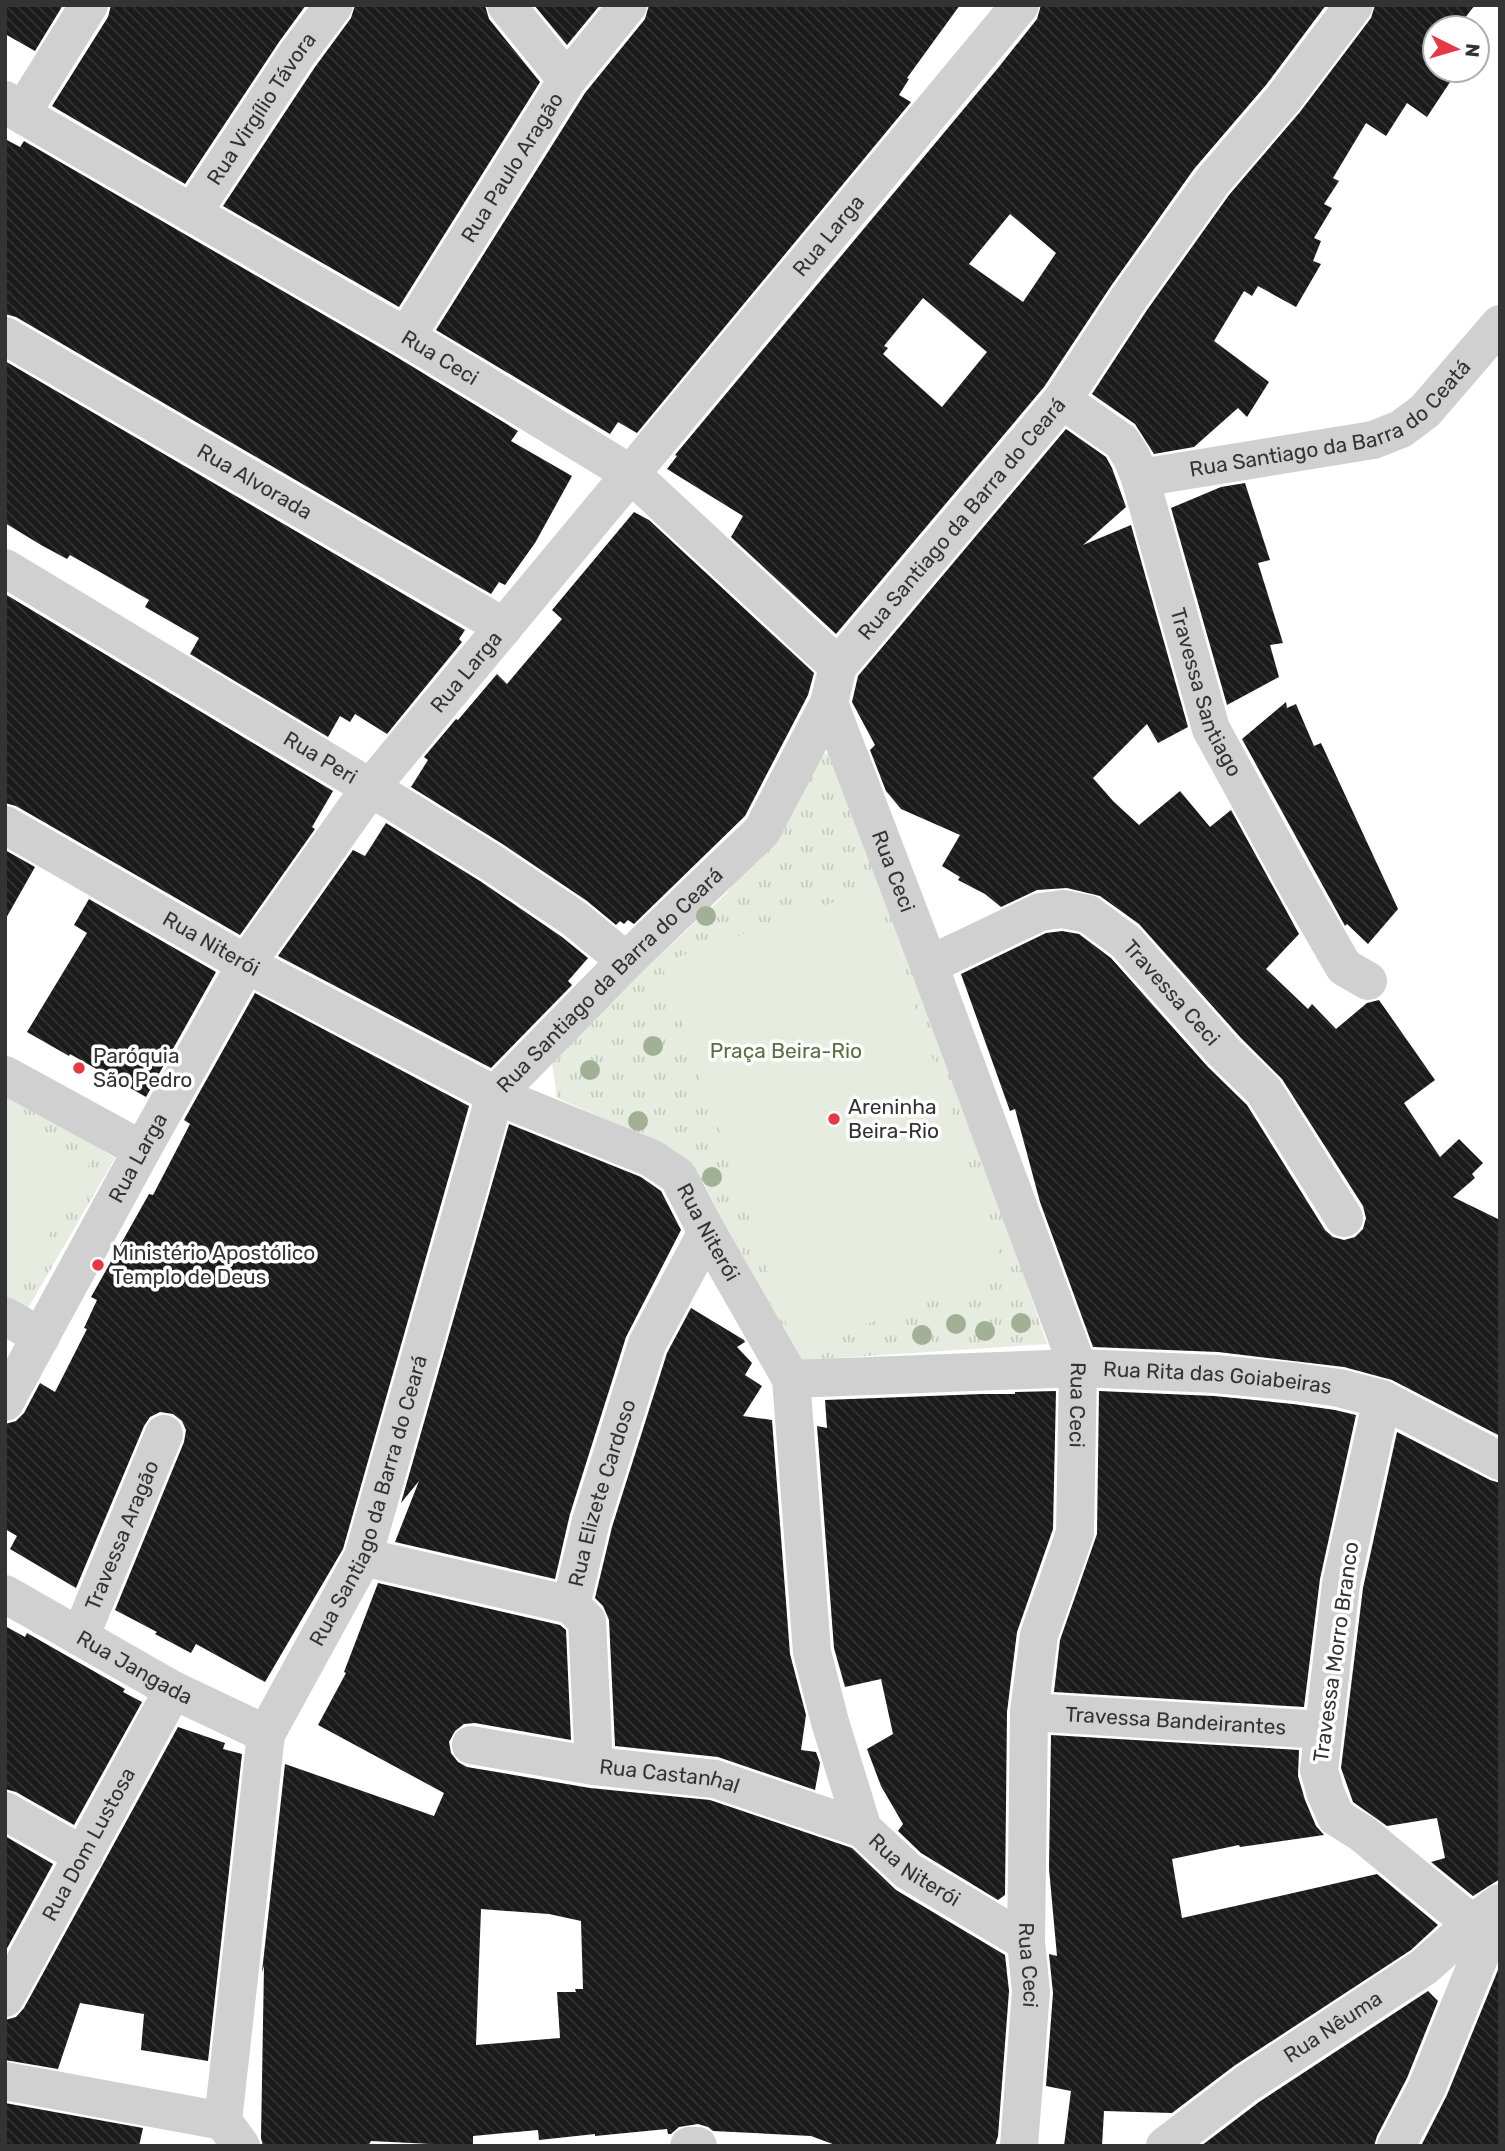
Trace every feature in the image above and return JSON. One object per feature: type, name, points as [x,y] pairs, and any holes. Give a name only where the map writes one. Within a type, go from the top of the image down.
[{"type":"street","points":[[13,107],[89,5]]},
{"type":"street","name":"Rua Virgílio Távora","points":[[193,212],[297,54],[334,5]]},
{"type":"street","points":[[506,5],[567,80]]},
{"type":"street","name":"Rua Paulo Aragão","points":[[406,337],[567,80],[628,5]]},
{"type":"street","name":"Rua Larga","points":[[5,1402],[246,964],[370,788],[1020,5]]},
{"type":"street","name":"Rua Santiago da Barra do Ceará","points":[[5,2081],[232,2133],[266,1734],[363,1557],[495,1095],[626,961],[762,831],[829,703],[838,666],[1062,400],[1129,298],[1212,181],[1283,99],[1354,5]]},
{"type":"street","name":"Rua Ceci","points":[[13,107],[406,337],[631,474],[838,666]]},
{"type":"street","name":"Rua Santiago da Barra do Ceatá","points":[[1140,478],[1373,440],[1401,429],[1425,411],[1500,324]]},
{"type":"street","name":"Rua Alvorada","points":[[5,336],[504,627]]},
{"type":"street","name":"Travessa Santiago","points":[[1062,400],[1122,442],[1132,458],[1211,729],[1344,967],[1368,981]]},
{"type":"street","name":"Rua Peri","points":[[5,568],[492,863],[565,912],[626,961]]},
{"type":"street","name":"Rua Ceci","points":[[829,703],[1078,1368],[1075,1533],[1039,1635],[1028,1712],[1026,1942],[1031,1991],[1019,2146]]},
{"type":"street","name":"Rua Niterói","points":[[5,825],[246,964],[495,1095],[651,1158],[678,1176],[791,1379],[812,1652],[863,1829],[908,1871],[1026,1942]]},
{"type":"street","name":"Travessa Ceci","points":[[929,965],[1040,912],[1063,909],[1088,914],[1126,942],[1224,1052],[1264,1091],[1344,1218]]},
{"type":"street","points":[[5,1074],[142,1150]]},
{"type":"street","name":"Rua Elizete Cardoso","points":[[594,1766],[587,1621],[571,1605],[590,1521],[647,1345],[708,1232]]},
{"type":"street","points":[[5,1316],[41,1336]]},
{"type":"street","name":"Rua Rita das Goiabeiras","points":[[791,1379],[1078,1368],[1216,1374],[1296,1381],[1382,1399],[1500,1461]]},
{"type":"street","name":"Travessa Morro Branco","points":[[1382,1399],[1341,1584],[1319,1770],[1336,1817],[1490,1911]]},
{"type":"street","name":"Travessa Aragão","points":[[80,1637],[164,1434]]},
{"type":"street","points":[[363,1557],[571,1605]]},
{"type":"street","name":"Rua Jangada","points":[[5,1594],[173,1690],[266,1734]]},
{"type":"street","name":"Rua Dom Lustosa","points":[[5,1998],[173,1690]]},
{"type":"street","name":"Travessa Bandeirantes","points":[[1028,1712],[1323,1730]]},
{"type":"street","name":"Rua Castanhal","points":[[471,1745],[594,1766],[715,1779],[863,1829]]},
{"type":"street","points":[[5,1811],[84,1856]]},
{"type":"street","points":[[1395,2146],[1427,2087],[1490,1911]]},
{"type":"street","name":"Rua Nêuma","points":[[1165,2146],[1246,2084],[1424,1967],[1490,1911]]},
{"type":"street","points":[[689,2146],[698,2146]]},
{"type":"green space","name":"Areninha Beira-Rio","points":[[837,753],[946,1048],[1047,1344],[791,1361],[704,1183],[668,1147],[557,1098],[551,1056],[726,894],[820,754]]},
{"type":"green space","name":"Areninha Beira-Rio","points":[[874,888],[1007,1275],[795,1349],[661,963]]},
{"type":"green space","points":[[5,1091],[115,1158],[23,1317],[5,1306]]},
{"type":"green space","points":[[5,1115],[90,1164],[20,1285],[5,1276]]},
{"type":"building","points":[[5,5],[63,5],[35,51],[5,34]]},
{"type":"building","points":[[111,5],[306,5],[185,184],[52,106],[108,17]]},
{"type":"building","points":[[355,5],[485,5],[489,19],[540,82],[399,307],[223,206],[315,67],[351,18]]},
{"type":"building","points":[[534,5],[600,5],[567,45]]},
{"type":"building","points":[[649,5],[960,5],[907,78],[909,79],[899,95],[911,102],[637,433],[618,422],[610,434],[436,330],[585,93],[645,19]]},
{"type":"building","points":[[1041,5],[1326,5],[1266,85],[1194,169],[1044,387],[836,634],[731,537],[743,516],[667,469],[677,456],[675,455],[1037,19]],"holes":[[[1010,214],[1056,253],[1023,302],[969,264]],[[923,298],[987,352],[942,407],[883,354],[888,348],[884,346]]]},
{"type":"building","points":[[1375,5],[1475,5],[1468,14],[1421,14],[1421,84],[1449,84],[1427,117],[1407,103],[1386,136],[1366,123],[1333,178],[1339,181],[1324,204],[1332,208],[1314,238],[1321,241],[1313,261],[1321,264],[1296,307],[1258,286],[1252,296],[1244,291],[1214,341],[1269,382],[1247,417],[1238,408],[1194,447],[1154,454],[1135,424],[1092,394],[1147,310],[1229,195],[1300,112],[1371,18]]},
{"type":"building","points":[[5,139],[20,147],[24,141],[395,356],[518,431],[511,441],[572,476],[535,543],[505,585],[499,582],[491,594],[16,317],[5,314]]},
{"type":"building","points":[[5,361],[465,630],[459,639],[462,642],[387,734],[355,714],[350,722],[340,716],[328,737],[190,654],[199,638],[145,607],[149,600],[70,555],[67,559],[5,523]]},
{"type":"building","points":[[1066,429],[1106,457],[1126,507],[1083,545],[1131,525],[1188,727],[1158,743],[1147,724],[1093,778],[1139,825],[1180,791],[1210,827],[1231,810],[1299,934],[1266,969],[1308,1009],[1312,1004],[1336,1029],[1367,1003],[1379,1000],[1435,1080],[1404,1103],[1440,1157],[1459,1139],[1483,1163],[1472,1174],[1475,1178],[1453,1197],[1500,1220],[1500,1436],[1392,1380],[1344,1367],[1218,1352],[1093,1347],[1040,1202],[1015,1109],[1010,1111],[961,974],[1046,933],[1062,931],[1079,934],[1111,958],[1208,1067],[1247,1105],[1325,1230],[1333,1237],[1344,1240],[1355,1237],[1363,1229],[1366,1218],[1363,1206],[1282,1079],[1240,1037],[1139,924],[1100,896],[1067,888],[1037,890],[1001,907],[985,894],[958,880],[960,877],[942,866],[960,835],[901,809],[886,791],[870,750],[875,745],[852,702],[858,676]]},
{"type":"building","points":[[1245,483],[1270,560],[1258,563],[1283,643],[1270,645],[1279,677],[1227,705],[1171,508],[1221,487]]},
{"type":"building","points":[[634,512],[649,520],[814,673],[808,695],[745,816],[634,924],[628,920],[624,924],[620,921],[616,925],[587,901],[504,845],[411,787],[428,760],[424,757],[456,719],[458,720],[497,674],[507,684],[562,619],[552,610]]},
{"type":"building","points":[[5,594],[333,791],[312,827],[315,829],[240,935],[16,806],[5,803]]},
{"type":"building","points":[[1286,702],[1287,708],[1296,704],[1314,746],[1321,743],[1398,909],[1368,944],[1347,924],[1345,926],[1242,739]]},
{"type":"building","points":[[386,823],[480,881],[588,958],[568,981],[572,985],[491,1068],[278,956],[353,850],[365,856]]},
{"type":"building","points":[[5,850],[35,867],[5,920]]},
{"type":"building","points":[[89,899],[216,972],[146,1097],[27,1032],[87,933],[74,925]]},
{"type":"building","points":[[255,993],[469,1106],[343,1549],[265,1682],[196,1644],[191,1653],[115,1610],[184,1442],[186,1430],[182,1421],[173,1414],[160,1412],[150,1417],[144,1426],[76,1588],[10,1549],[17,1536],[5,1529],[5,1424],[16,1421],[24,1413],[40,1383],[55,1392],[87,1329],[84,1328],[97,1300],[91,1297],[149,1194],[153,1195],[190,1124],[184,1120]]},
{"type":"building","points":[[509,1124],[641,1177],[661,1191],[681,1230],[626,1337],[570,1514],[555,1579],[395,1542],[419,1481],[401,1503]]},
{"type":"building","points":[[691,1308],[744,1340],[745,1342],[737,1347],[752,1363],[745,1375],[762,1386],[743,1416],[772,1420],[790,1654],[806,1715],[801,1750],[816,1752],[820,1763],[815,1790],[718,1757],[615,1746],[609,1620],[603,1606],[595,1598],[612,1527],[667,1353]]},
{"type":"building","points":[[1056,1391],[1053,1529],[1017,1632],[1007,1712],[1005,1895],[998,1900],[921,1853],[898,1831],[903,1824],[881,1786],[867,1749],[893,1734],[881,1679],[845,1687],[834,1648],[817,1426],[827,1428],[825,1400]]},
{"type":"building","points":[[1099,1391],[1214,1396],[1293,1404],[1356,1415],[1320,1579],[1304,1707],[1054,1692],[1060,1640],[1097,1534]]},
{"type":"building","points":[[1397,1432],[1500,1483],[1500,1879],[1473,1896],[1431,1862],[1445,1858],[1437,1818],[1387,1826],[1353,1802],[1341,1768],[1363,1588]]},
{"type":"building","points":[[378,1583],[560,1625],[566,1630],[571,1740],[475,1723],[464,1724],[455,1731],[449,1742],[451,1753],[458,1762],[467,1767],[590,1788],[710,1800],[852,1848],[896,1890],[1005,1955],[1009,1991],[995,2146],[838,2146],[811,2136],[713,2131],[698,2124],[679,2127],[671,2134],[668,2134],[667,2129],[539,2140],[538,2130],[473,2136],[473,2146],[371,2141],[368,2146],[263,2146],[264,1966],[262,1972],[285,1764],[434,1816],[444,1793],[318,1725],[346,1673],[344,1672]],"holes":[[[481,1909],[549,1914],[581,1921],[583,1989],[575,1989],[576,1992],[557,1992],[560,2038],[476,2045]]]},
{"type":"building","points":[[5,1626],[25,1637],[27,1633],[125,1689],[123,1692],[142,1702],[74,1825],[16,1792],[5,1789]]},
{"type":"building","points":[[178,1727],[225,1743],[223,1749],[242,1754],[208,2061],[141,2050],[144,2014],[80,2003],[58,2069],[5,2060],[5,2020],[16,2017],[24,2008]]},
{"type":"building","points":[[1051,1735],[1299,1750],[1298,1776],[1305,1800],[1316,1826],[1324,1835],[1240,1847],[1239,1845],[1172,1859],[1182,1918],[1377,1874],[1438,1925],[1411,1950],[1234,2066],[1172,2113],[1104,2111],[1102,2146],[1064,2146],[1071,2091],[1046,2086],[1053,1993],[1049,1954],[1057,1956],[1049,1869]]},
{"type":"building","points":[[5,1836],[53,1864],[5,1952]]},
{"type":"building","points":[[1500,1965],[1500,2146],[1421,2146],[1447,2095]]},
{"type":"building","points":[[1428,1991],[1438,2001],[1407,2078],[1374,2146],[1201,2146],[1259,2102]]},
{"type":"building","points":[[5,2103],[143,2128],[139,2146],[5,2146]]},
{"type":"place","name":"Paróquia São Pedro","points":[[79,1068]]},
{"type":"place","name":"Areninha Beira-Rio","points":[[834,1119]]},
{"type":"place","name":"Ministério Apostólico Templo de Deus","points":[[98,1265]]},
{"type":"park label","name":"Praça Beira-Rio","points":[[786,1051]]}]
